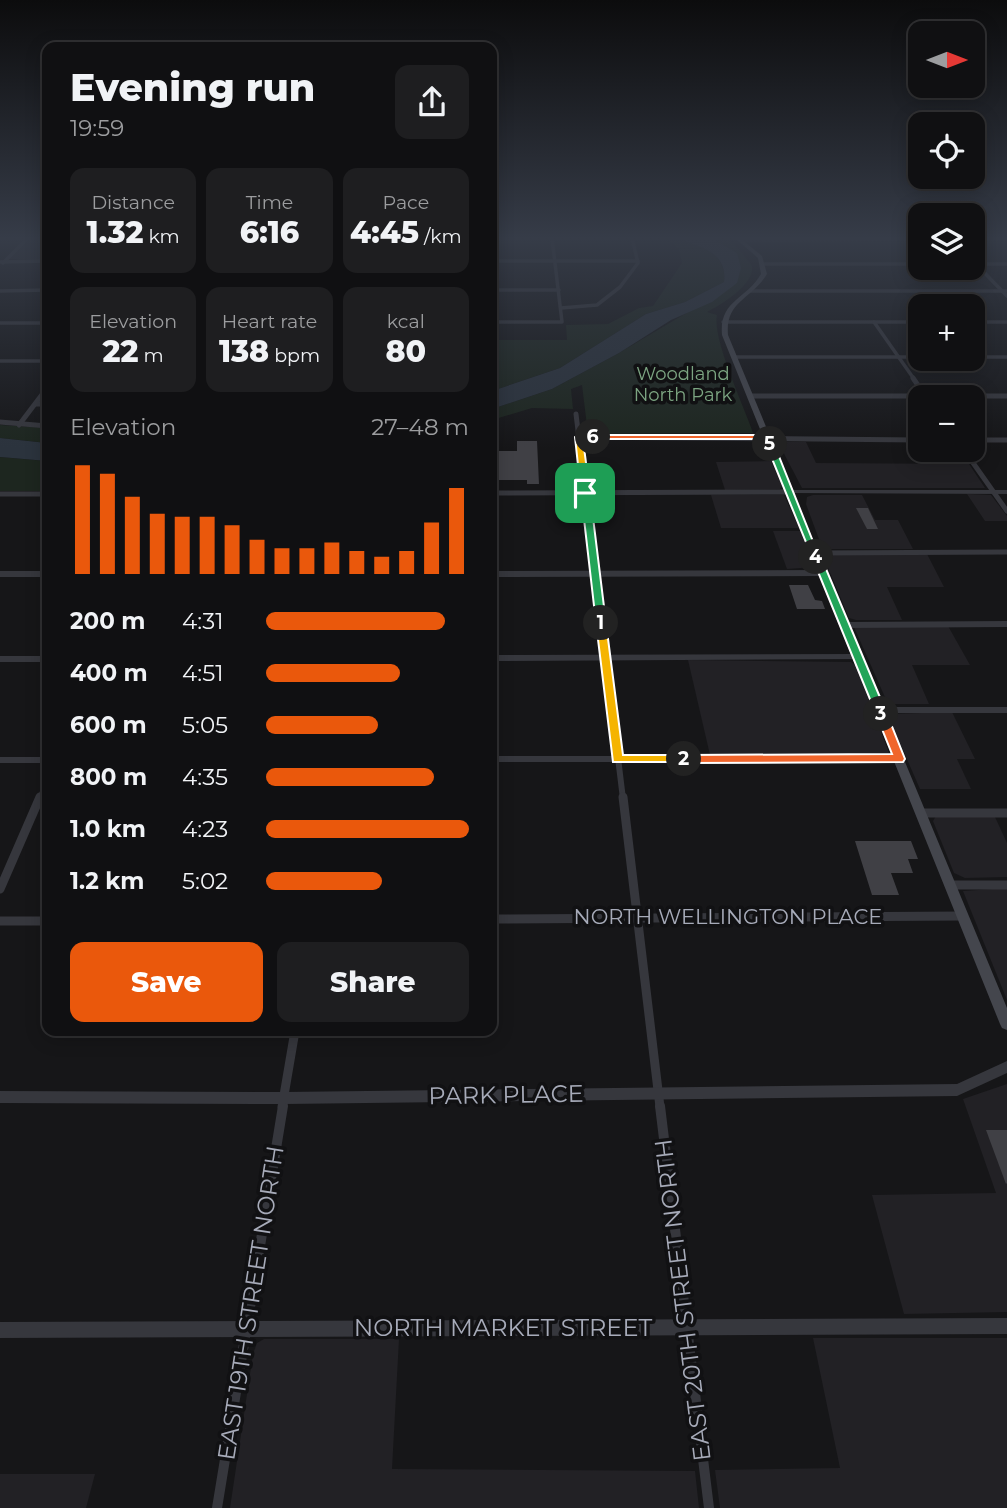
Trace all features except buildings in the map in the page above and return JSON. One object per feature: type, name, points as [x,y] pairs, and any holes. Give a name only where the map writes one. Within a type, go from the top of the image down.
[{"type":"main road","points":[[730,308],[723,322],[725,335],[1007,1024]]},
{"type":"street","points":[[497,322],[562,322],[561,308]]},
{"type":"street","points":[[723,322],[908,322]]},
{"type":"street","points":[[874,322],[918,385]]},
{"type":"street","points":[[985,322],[1007,322]]},
{"type":"street","points":[[0,323],[42,323]]},
{"type":"street","points":[[734,357],[908,357]]},
{"type":"street","points":[[985,357],[1007,357]]},
{"type":"street","points":[[0,361],[42,361]]},
{"type":"street","points":[[19,425],[42,395]]},
{"type":"street","points":[[750,396],[908,397]]},
{"type":"street","points":[[985,396],[1007,396]]},
{"type":"street","points":[[36,404],[42,404]]},
{"type":"street","name":"EAST 20TH STREET NORTH","points":[[576,414],[709,1508]]},
{"type":"street","points":[[0,422],[42,426]]},
{"type":"street","points":[[579,437],[908,440]]},
{"type":"street","points":[[985,440],[1007,440]]},
{"type":"street","points":[[973,462],[1007,511]]},
{"type":"street","points":[[497,493],[1007,492]]},
{"type":"street","points":[[0,494],[42,494]]},
{"type":"street","points":[[815,553],[1007,552]]},
{"type":"street","points":[[497,574],[823,573]]},
{"type":"street","points":[[0,575],[42,574]]},
{"type":"street","points":[[845,625],[1007,624]]},
{"type":"street","points":[[497,658],[858,657]]},
{"type":"street","points":[[0,659],[42,659]]},
{"type":"street","points":[[880,710],[1007,710]]},
{"type":"street","points":[[497,759],[899,759]]},
{"type":"street","points":[[0,760],[42,760]]},
{"type":"street","points":[[0,888],[42,793]]},
{"type":"street","points":[[921,813],[1007,813]]},
{"type":"street","points":[[950,885],[1007,885]]},
{"type":"street","name":"NORTH WELLINGTON PLACE","points":[[497,919],[963,916]]},
{"type":"street","points":[[0,921],[42,920]]},
{"type":"street","name":"EAST 19TH STREET NORTH","points":[[217,1508],[294,1036]]},
{"type":"street","name":"PARK PLACE","points":[[0,1097],[285,1098],[957,1090],[1007,1067]]},
{"type":"street","name":"NORTH MARKET STREET","points":[[0,1331],[1007,1326]]},
{"type":"shaded area","points":[[664,308],[697,308],[671,320],[619,353],[552,389],[497,407],[497,389],[560,368],[646,314]]},
{"type":"shaded area","points":[[0,438],[42,442],[42,461],[0,457]]},
{"type":"shaded area","points":[[782,442],[806,442],[816,463],[969,464],[985,488],[802,488],[780,446]]},
{"type":"shaded area","points":[[771,461],[782,486],[780,489],[725,490],[716,462]]},
{"type":"shaded area","points":[[967,494],[991,495],[1007,516],[1007,521],[985,521]]},
{"type":"shaded area","points":[[711,495],[784,495],[799,528],[721,528]]},
{"type":"shaded area","points":[[862,495],[875,520],[898,520],[913,549],[825,549],[806,504],[807,497]]},
{"type":"shaded area","points":[[773,531],[800,531],[815,567],[787,569]]},
{"type":"shaded area","points":[[927,554],[944,587],[887,587],[902,620],[849,618],[824,558],[826,555]]},
{"type":"shaded area","points":[[948,626],[970,665],[912,665],[929,704],[888,704],[854,627]]},
{"type":"shaded area","points":[[688,660],[851,662],[856,666],[889,753],[710,755]]},
{"type":"shaded area","points":[[952,712],[975,759],[957,759],[971,789],[920,789],[889,718],[890,714]]},
{"type":"shaded area","points":[[936,816],[995,817],[1007,843],[1007,877],[965,878],[954,873],[933,821]]},
{"type":"shaded area","points":[[1007,888],[1007,1000],[963,891]]},
{"type":"shaded area","points":[[1007,1084],[1007,1312],[904,1314],[872,1195],[996,1193],[963,1099]]},
{"type":"shaded area","points":[[813,1338],[1007,1338],[1007,1508],[720,1508],[715,1470],[840,1468]]},
{"type":"shaded area","points":[[264,1339],[399,1339],[392,1469],[695,1471],[699,1508],[230,1508],[253,1354],[257,1343]]},
{"type":"shaded area","points":[[0,1474],[95,1474],[86,1508],[0,1508]]},
{"type":"green space","points":[[638,308],[664,308],[646,314],[560,368],[497,389],[497,340],[567,340],[566,325],[608,324]]},
{"type":"green space","name":"Woodland North Park","points":[[694,308],[713,308],[707,312],[717,315],[719,340],[753,433],[588,434],[582,385],[571,389],[573,409],[532,408],[497,418],[497,407],[552,389]]},
{"type":"green space","points":[[0,425],[42,428],[42,442],[0,438]]},
{"type":"green space","points":[[0,457],[42,461],[42,491],[0,491]]},
{"type":"route","points":[[579,437],[768,438],[899,759],[617,759],[585,493],[579,437]]}]
